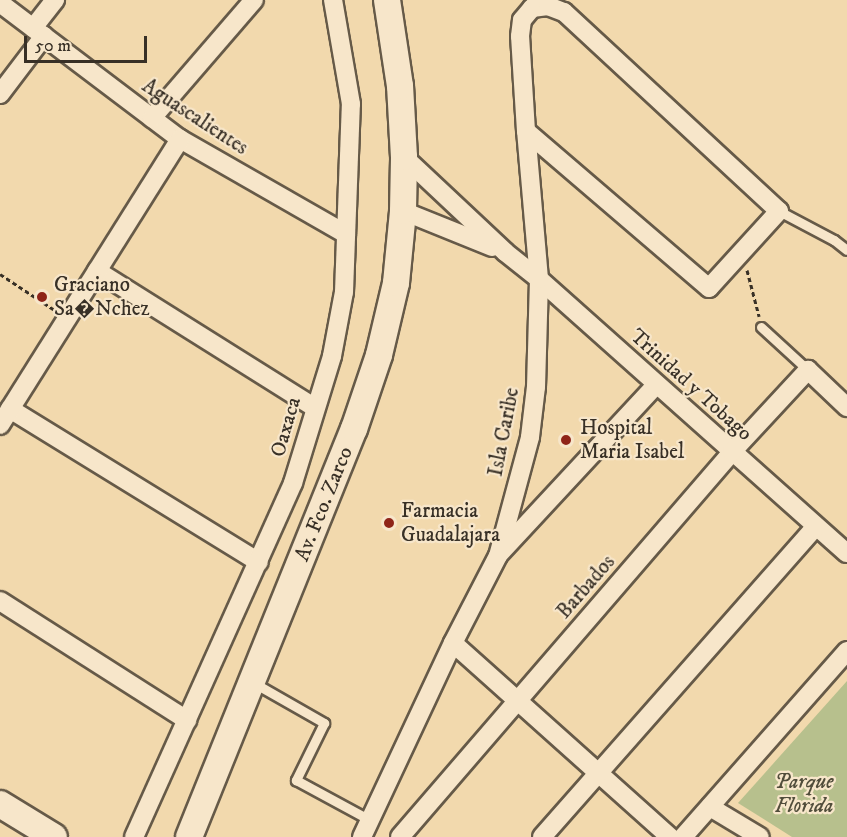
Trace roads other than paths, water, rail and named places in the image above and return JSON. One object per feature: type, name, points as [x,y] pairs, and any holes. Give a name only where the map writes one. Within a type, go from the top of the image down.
[{"type":"main road","name":"Av. Fco. Zarco","points":[[189,837],[354,429],[379,355],[396,283],[403,211],[404,157],[400,86],[387,0]]},
{"type":"main road","points":[[0,804],[54,837]]},
{"type":"street","points":[[0,94],[55,0]]},
{"type":"street","points":[[152,118],[254,0]]},
{"type":"street","name":"Oaxaca","points":[[134,837],[293,483],[332,356],[344,292],[351,104],[333,0]]},
{"type":"street","name":"Aguascalientes","points":[[0,3],[180,139],[346,234]]},
{"type":"street","name":"Isla Caribe","points":[[362,837],[453,643],[498,556],[530,437],[536,387],[539,279],[526,131],[520,36],[522,20],[532,8],[548,6],[564,12],[780,211]]},
{"type":"street","points":[[526,131],[709,288],[780,211]]},
{"type":"street","points":[[0,425],[180,139]]},
{"type":"street","name":"Trinidad y Tobago","points":[[404,157],[505,252],[539,279],[847,553]]},
{"type":"street","name":"Trinidad y Tobago","points":[[403,211],[505,252]]},
{"type":"street","points":[[97,271],[315,408]]},
{"type":"street","points":[[808,370],[847,407]]},
{"type":"street","name":"Barbados","points":[[400,837],[732,452],[808,370]]},
{"type":"street","points":[[498,556],[656,385]]},
{"type":"street","points":[[10,409],[259,562]]},
{"type":"street","points":[[542,837],[816,526]]},
{"type":"street","points":[[0,601],[187,720]]},
{"type":"street","points":[[453,643],[670,837]]},
{"type":"street","points":[[683,837],[847,651]]},
{"type":"street","points":[[710,807],[760,837]]},
{"type":"lane","points":[[780,211],[834,240],[847,250]]},
{"type":"lane","points":[[761,327],[808,370]]},
{"type":"lane","points":[[252,682],[324,723],[296,780],[370,820]]},
{"type":"place","name":"Graciano Sa�Nchez","points":[[42,297]]},
{"type":"place","name":"Hospital Maria Isabel","points":[[566,440]]},
{"type":"place","name":"Farmacia Guadalajara","points":[[389,523]]},
{"type":"park label","name":"Parque Florida","points":[[804,794]]}]
